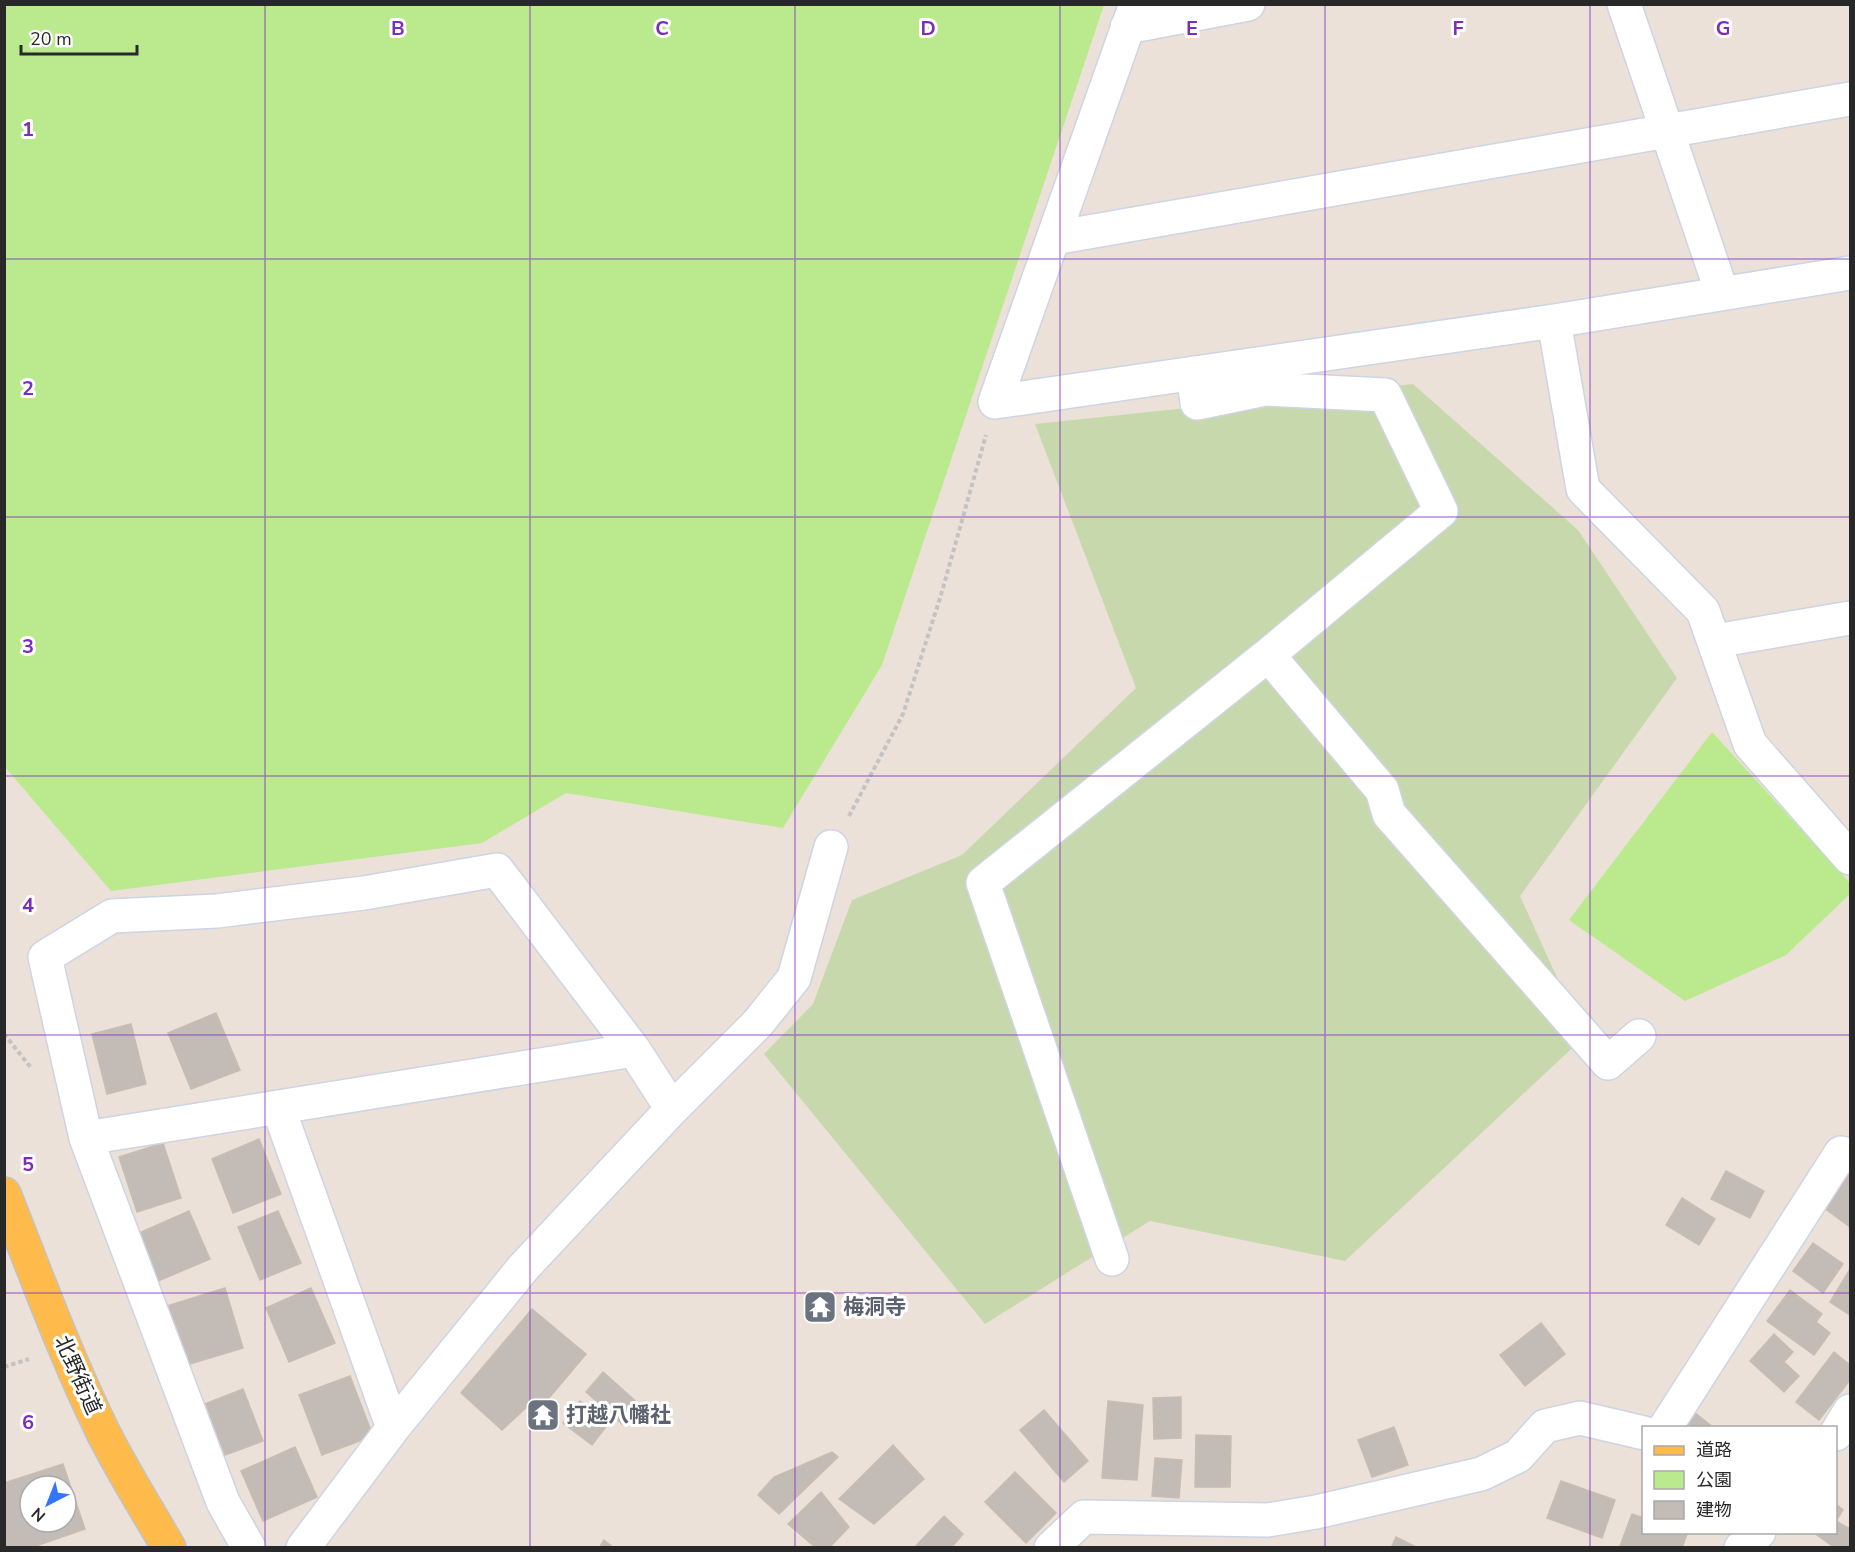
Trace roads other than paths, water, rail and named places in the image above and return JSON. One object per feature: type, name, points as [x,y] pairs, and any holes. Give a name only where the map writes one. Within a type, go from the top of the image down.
[{"type":"main road","name":"北野街道","points":[[4,1194],[62,1342],[101,1428],[169,1548]]},
{"type":"street","points":[[1248,4],[1131,16],[995,402],[1554,321],[1851,273]]},
{"type":"street","points":[[1624,4],[1722,293]]},
{"type":"street","points":[[1054,238],[1851,99]]},
{"type":"street","points":[[1554,321],[1583,489],[1703,611],[1749,744],[1851,858]]},
{"type":"street","points":[[1112,1259],[983,883],[1268,655],[1440,511],[1385,395],[1265,389],[1197,403],[1193,373]]},
{"type":"street","points":[[1715,641],[1851,618]]},
{"type":"street","points":[[1268,655],[1382,790],[1389,814],[1608,1064],[1639,1036]]},
{"type":"street","points":[[303,1548],[393,1428],[523,1268],[672,1109],[758,1023],[794,978],[831,847]]},
{"type":"street","points":[[249,1548],[224,1502],[86,1138],[45,957],[112,916],[228,910],[364,893],[497,870],[634,1050],[672,1109]]},
{"type":"street","points":[[86,1138],[634,1050]]},
{"type":"street","points":[[278,1107],[393,1428]]},
{"type":"street","points":[[1666,1426],[1841,1153],[1851,1156]]},
{"type":"street","points":[[1837,1432],[1851,1411]]},
{"type":"street","points":[[1051,1548],[1084,1517],[1268,1520],[1316,1512],[1481,1474],[1518,1456],[1545,1426],[1580,1418],[1642,1433]]},
{"type":"street","points":[[1741,1548],[1758,1534]]},
{"type":"place","name":"梅洞寺","points":[[820,1307]]},
{"type":"place","name":"打越八幡社","points":[[543,1415]]}]
